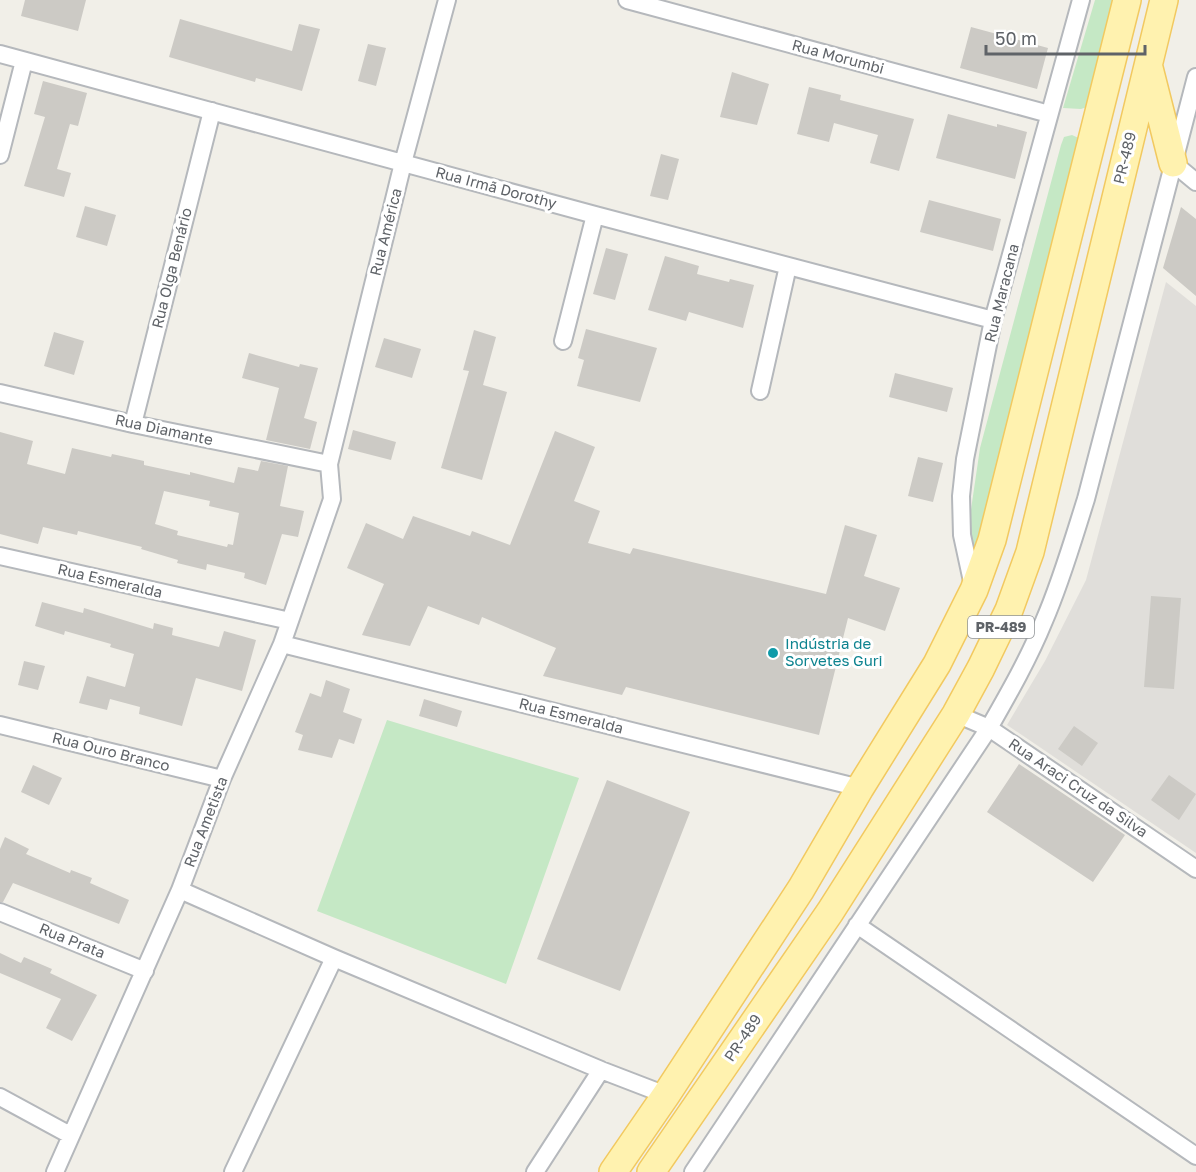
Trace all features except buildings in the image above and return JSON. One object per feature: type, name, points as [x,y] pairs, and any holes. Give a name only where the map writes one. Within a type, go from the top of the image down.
[{"type":"main road","name":"PR-489","points":[[613,1172],[801,889],[937,664],[974,590],[995,529],[1127,0]]},
{"type":"main road","name":"PR-489","points":[[651,1172],[830,912],[956,714],[1009,610],[1030,552],[1164,0]]},
{"type":"main road","points":[[1148,63],[1173,163]]},
{"type":"main road","points":[[937,664],[941,691],[956,714]]},
{"type":"street","name":"Rua América","points":[[329,464],[403,163],[447,0]]},
{"type":"street","name":"Rua Morumbi","points":[[627,0],[1049,114]]},
{"type":"street","name":"Rua Maracana","points":[[974,590],[962,535],[961,496],[965,459],[993,320],[1081,0]]},
{"type":"street","name":"Rua Irmã Dorothy","points":[[0,54],[993,320]]},
{"type":"street","points":[[0,155],[24,61]]},
{"type":"street","points":[[693,1172],[989,728],[1040,630],[1086,499],[1196,77]]},
{"type":"street","name":"Rua Olga Benário","points":[[133,424],[212,111]]},
{"type":"street","points":[[1173,163],[1196,182]]},
{"type":"street","points":[[563,342],[595,215]]},
{"type":"street","points":[[760,391],[789,266]]},
{"type":"street","name":"Rua Diamante","points":[[0,393],[133,424],[329,464]]},
{"type":"street","name":"Rua Ametista","points":[[55,1172],[180,890],[222,779],[282,644],[332,499],[329,464]]},
{"type":"street","name":"Rua Esmeralda","points":[[0,556],[290,621]]},
{"type":"street","name":"Rua Esmeralda","points":[[282,644],[860,788]]},
{"type":"street","name":"Rua Araci Cruz da Silva","points":[[956,714],[989,728],[1196,869]]},
{"type":"street","name":"Rua Ouro Branco","points":[[0,725],[222,779]]},
{"type":"street","points":[[180,890],[334,958],[666,1095]]},
{"type":"street","name":"Rua Prata","points":[[0,912],[145,971]]},
{"type":"street","points":[[857,925],[1196,1156]]},
{"type":"street","points":[[233,1172],[334,958]]},
{"type":"street","points":[[535,1172],[601,1070]]},
{"type":"street","points":[[0,1097],[70,1135]]},
{"type":"shaded area","points":[[1166,282],[1196,306],[1196,853],[1007,725],[1045,661],[1086,580]]},
{"type":"green space","points":[[1095,0],[1124,0],[1093,105],[1081,109],[1063,108]]},
{"type":"green space","points":[[1072,135],[1083,140],[977,564],[968,530],[980,448],[1061,145],[1064,137]]},
{"type":"green space","points":[[387,720],[579,778],[506,984],[317,911]]},
{"type":"place","name":"Indústria de Sorvetes Guri","points":[[773,653]]}]
